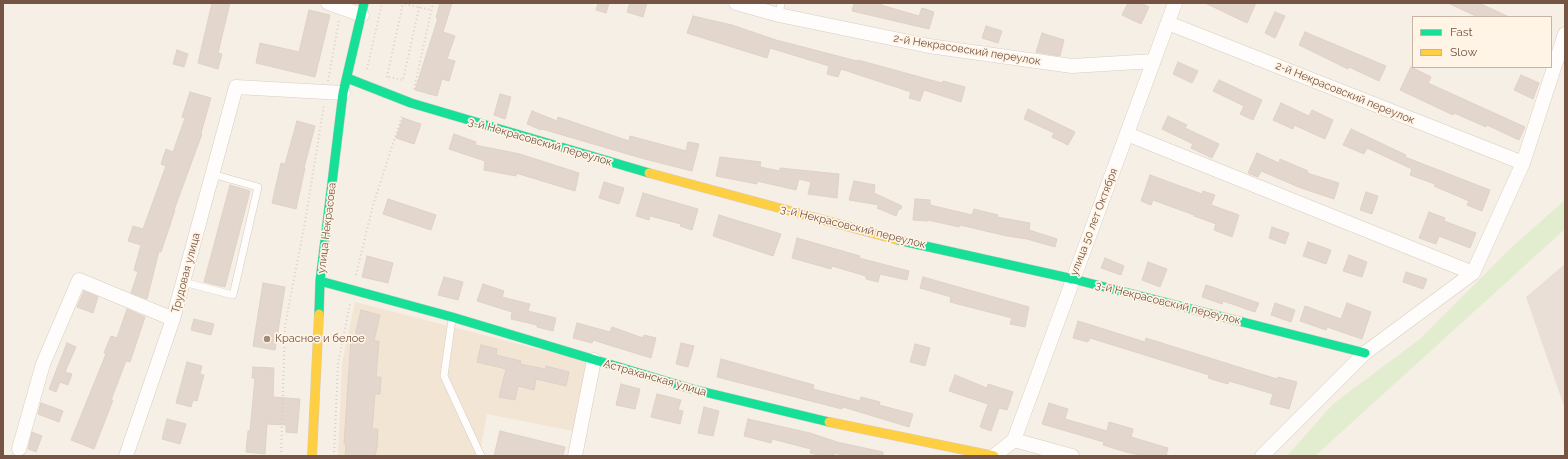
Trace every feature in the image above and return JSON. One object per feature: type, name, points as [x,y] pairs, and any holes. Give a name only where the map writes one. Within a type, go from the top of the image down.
[{"type":"street","points":[[328,3],[342,8],[363,9]]},
{"type":"street","name":"2-й Некрасовский переулок","points":[[736,3],[780,9],[929,46],[1072,66],[1154,61]]},
{"type":"street","name":"улица 50 лет Октября","points":[[1014,440],[1175,3]]},
{"type":"street","name":"улица Некрасова","points":[[312,456],[320,281],[343,93],[363,9]]},
{"type":"street","name":"2-й Некрасовский переулок","points":[[1168,23],[1523,163]]},
{"type":"street","points":[[1262,456],[1365,353],[1473,273],[1523,163],[1565,34]]},
{"type":"street","name":"3-й Некрасовский переулок","points":[[347,78],[411,103],[530,139],[731,196],[886,237],[1073,279],[1365,353]]},
{"type":"street","name":"Трудовая улица","points":[[126,456],[173,319],[236,87],[326,92]]},
{"type":"street","points":[[326,92],[343,93]]},
{"type":"street","points":[[1127,134],[1473,273]]},
{"type":"street","points":[[19,449],[43,364],[79,280],[173,319]]},
{"type":"street","name":"Астраханская улица","points":[[320,281],[452,317],[692,389],[799,416],[994,456],[1014,440]]},
{"type":"street","points":[[574,456],[594,360]]},
{"type":"street","points":[[1014,440],[1072,456]]},
{"type":"lane","points":[[183,282],[233,295],[258,187],[212,174]]},
{"type":"lane","points":[[452,317],[444,376],[481,456]]},
{"type":"path","points":[[367,72],[382,3]]},
{"type":"path","points":[[387,76],[402,3],[431,10]]},
{"type":"path","points":[[380,75],[403,80],[420,3]]},
{"type":"path","points":[[411,103],[433,3]]},
{"type":"path","points":[[281,456],[285,326],[305,222],[326,92],[342,8]]},
{"type":"shaded area","points":[[1565,264],[1565,409],[1526,297]]},
{"type":"shaded area","points":[[355,302],[589,362],[573,431],[487,414],[479,456],[338,456],[342,363]]},
{"type":"green space","points":[[1565,200],[1565,229],[1315,456],[1287,456],[1333,404],[1420,339],[1512,247]]},
{"type":"building","points":[[212,3],[230,3],[218,53],[222,54],[218,69],[198,63]]},
{"type":"building","points":[[440,3],[452,3],[443,32],[455,36],[447,59],[455,61],[449,81],[442,79],[437,96],[415,90],[438,18],[436,18]]},
{"type":"building","points":[[598,3],[609,3],[606,13],[596,10]]},
{"type":"building","points":[[630,3],[647,3],[643,17],[627,12]]},
{"type":"building","points":[[854,3],[882,3],[881,5],[919,16],[922,8],[934,12],[929,29],[852,11]]},
{"type":"building","points":[[1128,3],[1141,3],[1149,7],[1141,24],[1122,15]]},
{"type":"building","points":[[1205,3],[1256,3],[1247,23]]},
{"type":"building","points":[[1448,3],[1479,3],[1507,16],[1476,16]]},
{"type":"building","points":[[309,10],[330,15],[315,77],[256,63],[260,43],[299,52]]},
{"type":"building","points":[[1275,12],[1285,16],[1275,38],[1265,33]]},
{"type":"building","points":[[693,16],[732,25],[776,40],[857,61],[858,60],[942,83],[943,81],[965,87],[961,102],[924,90],[920,101],[909,98],[911,92],[841,69],[838,77],[827,74],[829,66],[770,48],[767,58],[687,33]]},
{"type":"building","points":[[986,26],[1002,31],[998,43],[982,38]]},
{"type":"building","points":[[1305,32],[1386,66],[1379,81],[1349,67],[1348,69],[1299,45]]},
{"type":"building","points":[[1042,33],[1064,40],[1060,56],[1036,52]]},
{"type":"building","points":[[177,50],[188,54],[184,67],[173,64]]},
{"type":"building","points":[[1178,62],[1198,71],[1192,83],[1173,74]]},
{"type":"building","points":[[1411,67],[1431,77],[1428,83],[1525,127],[1519,140],[1487,125],[1486,127],[1454,113],[1453,115],[1400,90]]},
{"type":"building","points":[[1521,75],[1539,83],[1533,99],[1514,90]]},
{"type":"building","points":[[1219,80],[1262,100],[1253,120],[1240,114],[1244,106],[1213,91]]},
{"type":"building","points":[[190,92],[211,98],[201,133],[202,134],[174,210],[161,252],[159,251],[147,299],[131,293],[138,272],[134,270],[141,245],[128,241],[133,226],[143,229],[166,166],[161,164],[166,149],[173,152],[185,118],[182,117]]},
{"type":"building","points":[[500,94],[511,97],[505,119],[494,115]]},
{"type":"building","points":[[1281,103],[1309,116],[1312,110],[1333,120],[1325,139],[1294,125],[1293,129],[1273,120]]},
{"type":"building","points":[[1028,109],[1075,132],[1068,145],[1052,137],[1054,133],[1024,119]]},
{"type":"building","points":[[532,111],[557,121],[558,117],[629,141],[630,136],[686,151],[688,142],[699,144],[692,171],[641,158],[542,129],[541,130],[527,124]]},
{"type":"building","points":[[1168,116],[1187,125],[1185,128],[1219,144],[1212,158],[1191,148],[1193,144],[1162,129]]},
{"type":"building","points":[[403,118],[421,124],[414,144],[396,138]]},
{"type":"building","points":[[297,121],[315,126],[304,168],[296,209],[272,203],[281,163],[285,164]]},
{"type":"building","points":[[1351,129],[1406,155],[1405,157],[1490,190],[1482,211],[1467,205],[1469,201],[1434,186],[1435,184],[1410,175],[1412,169],[1367,148],[1364,154],[1343,145]]},
{"type":"building","points":[[454,134],[476,142],[475,145],[520,154],[579,173],[575,191],[516,173],[516,176],[484,170],[485,161],[449,149]]},
{"type":"building","points":[[1257,153],[1279,163],[1280,159],[1308,171],[1307,173],[1339,183],[1334,199],[1301,188],[1261,171],[1258,177],[1248,173]]},
{"type":"building","points":[[720,157],[761,162],[760,167],[780,171],[780,168],[839,174],[837,198],[808,194],[811,182],[799,179],[796,190],[757,181],[757,184],[716,176]]},
{"type":"building","points":[[1150,175],[1202,194],[1203,191],[1215,195],[1211,205],[1239,215],[1232,237],[1214,230],[1216,224],[1194,215],[1153,200],[1151,205],[1141,201]]},
{"type":"building","points":[[854,181],[875,185],[874,193],[902,206],[901,209],[899,209],[896,216],[877,208],[879,205],[849,200]]},
{"type":"building","points":[[604,182],[624,188],[619,204],[599,198]]},
{"type":"building","points":[[230,185],[250,191],[225,287],[204,282]]},
{"type":"building","points":[[1366,192],[1378,196],[1372,214],[1360,210]]},
{"type":"building","points":[[643,193],[698,209],[692,230],[680,226],[681,224],[650,216],[649,220],[636,216]]},
{"type":"building","points":[[388,199],[436,215],[431,230],[383,214]]},
{"type":"building","points":[[915,199],[930,200],[930,205],[972,215],[974,209],[998,215],[997,217],[1030,223],[1029,230],[1057,239],[1055,247],[1027,239],[960,225],[959,227],[928,220],[913,220]]},
{"type":"building","points":[[1429,212],[1445,218],[1444,221],[1476,233],[1470,248],[1439,236],[1436,244],[1419,238]]},
{"type":"building","points":[[719,215],[781,234],[773,256],[713,236]]},
{"type":"building","points":[[1272,227],[1289,233],[1285,244],[1269,238]]},
{"type":"building","points":[[797,238],[860,256],[859,258],[909,271],[907,280],[880,274],[878,282],[866,279],[866,276],[832,266],[831,269],[792,258]]},
{"type":"building","points":[[1308,242],[1331,250],[1326,264],[1303,256]]},
{"type":"building","points":[[1349,255],[1367,262],[1362,277],[1343,271]]},
{"type":"building","points":[[367,256],[393,263],[388,283],[362,277]]},
{"type":"building","points":[[1105,258],[1124,266],[1121,275],[1101,268]]},
{"type":"building","points":[[1148,262],[1167,269],[1160,287],[1142,280]]},
{"type":"building","points":[[1406,272],[1427,279],[1423,289],[1403,282]]},
{"type":"building","points":[[444,277],[463,282],[458,300],[438,295]]},
{"type":"building","points":[[923,277],[1029,307],[1025,327],[1010,324],[1012,318],[950,302],[951,297],[920,288]]},
{"type":"building","points":[[263,283],[285,287],[275,350],[253,346]]},
{"type":"building","points":[[483,284],[504,291],[502,297],[530,304],[528,311],[556,318],[553,331],[537,327],[537,325],[511,319],[512,312],[477,301]]},
{"type":"building","points":[[1206,285],[1259,303],[1255,312],[1223,301],[1222,304],[1202,297]]},
{"type":"building","points":[[84,291],[98,297],[93,313],[77,307]]},
{"type":"building","points":[[1275,303],[1295,310],[1291,322],[1271,315]]},
{"type":"building","points":[[1347,303],[1371,312],[1362,339],[1327,327],[1326,330],[1300,321],[1305,306],[1341,319]]},
{"type":"building","points":[[127,309],[145,317],[130,362],[126,361],[94,449],[71,440],[106,354],[104,353],[111,336],[117,338]]},
{"type":"building","points":[[361,310],[380,315],[374,341],[379,341],[376,377],[381,377],[380,394],[375,394],[372,429],[378,429],[377,447],[375,456],[345,456],[346,444],[344,444],[351,339],[354,340]]},
{"type":"building","points":[[194,319],[214,324],[211,335],[191,330]]},
{"type":"building","points":[[1078,321],[1145,342],[1146,338],[1277,379],[1278,377],[1297,382],[1289,409],[1270,404],[1273,394],[1229,381],[1228,384],[1208,378],[1209,375],[1090,338],[1088,342],[1073,338]]},
{"type":"building","points":[[577,323],[610,332],[612,327],[643,338],[644,335],[656,338],[651,358],[593,340],[592,343],[573,338]]},
{"type":"building","points":[[67,343],[76,347],[65,372],[72,374],[68,385],[60,382],[56,392],[49,389]]},
{"type":"building","points":[[681,343],[694,346],[688,367],[676,364]]},
{"type":"building","points":[[915,344],[930,348],[925,366],[910,362]]},
{"type":"building","points":[[481,345],[497,349],[496,355],[521,361],[520,364],[545,369],[546,366],[569,372],[566,386],[536,379],[534,390],[518,386],[515,400],[499,397],[506,369],[477,362]]},
{"type":"building","points":[[721,359],[814,385],[813,389],[860,401],[861,397],[880,402],[879,405],[913,414],[909,427],[843,407],[842,409],[717,377]]},
{"type":"building","points":[[187,362],[202,366],[200,374],[204,375],[197,401],[193,400],[191,407],[176,403]]},
{"type":"building","points":[[253,367],[274,368],[273,397],[300,399],[297,433],[286,432],[286,425],[267,424],[265,454],[246,452],[248,431],[250,431],[255,378],[252,378]]},
{"type":"building","points":[[955,375],[987,388],[988,384],[1013,392],[1007,410],[999,408],[991,431],[980,427],[988,404],[949,391]]},
{"type":"building","points":[[621,384],[640,389],[635,409],[616,405]]},
{"type":"building","points":[[657,394],[681,400],[678,410],[683,411],[680,424],[651,417]]},
{"type":"building","points":[[41,403],[63,411],[59,422],[38,414]]},
{"type":"building","points":[[1049,403],[1068,409],[1065,419],[1107,431],[1109,422],[1133,429],[1131,437],[1168,448],[1166,456],[1144,456],[1126,452],[1103,445],[1104,442],[1042,424]]},
{"type":"building","points":[[704,407],[719,411],[713,436],[698,433]]},
{"type":"building","points":[[167,419],[186,424],[180,444],[162,439]]},
{"type":"building","points":[[748,419],[810,433],[837,442],[883,452],[883,456],[848,456],[834,453],[834,456],[823,456],[810,453],[811,449],[772,439],[771,443],[744,436]]},
{"type":"building","points":[[500,431],[565,447],[563,456],[494,456]]},
{"type":"building","points":[[32,432],[42,436],[36,452],[28,449]]},
{"type":"traffic: fast","points":[[319,314],[320,281],[343,93],[364,3]]},
{"type":"traffic: fast","points":[[347,78],[411,103],[649,173]]},
{"type":"traffic: fast","points":[[898,240],[1073,279],[1365,353]]},
{"type":"traffic: fast","points":[[320,281],[452,317],[692,389],[829,422]]},
{"type":"traffic: slow","points":[[649,173],[898,240]]},
{"type":"traffic: slow","points":[[312,456],[319,314]]},
{"type":"traffic: slow","points":[[829,422],[994,456]]},
{"type":"place","name":"Красное и белое","points":[[267,339]]}]
